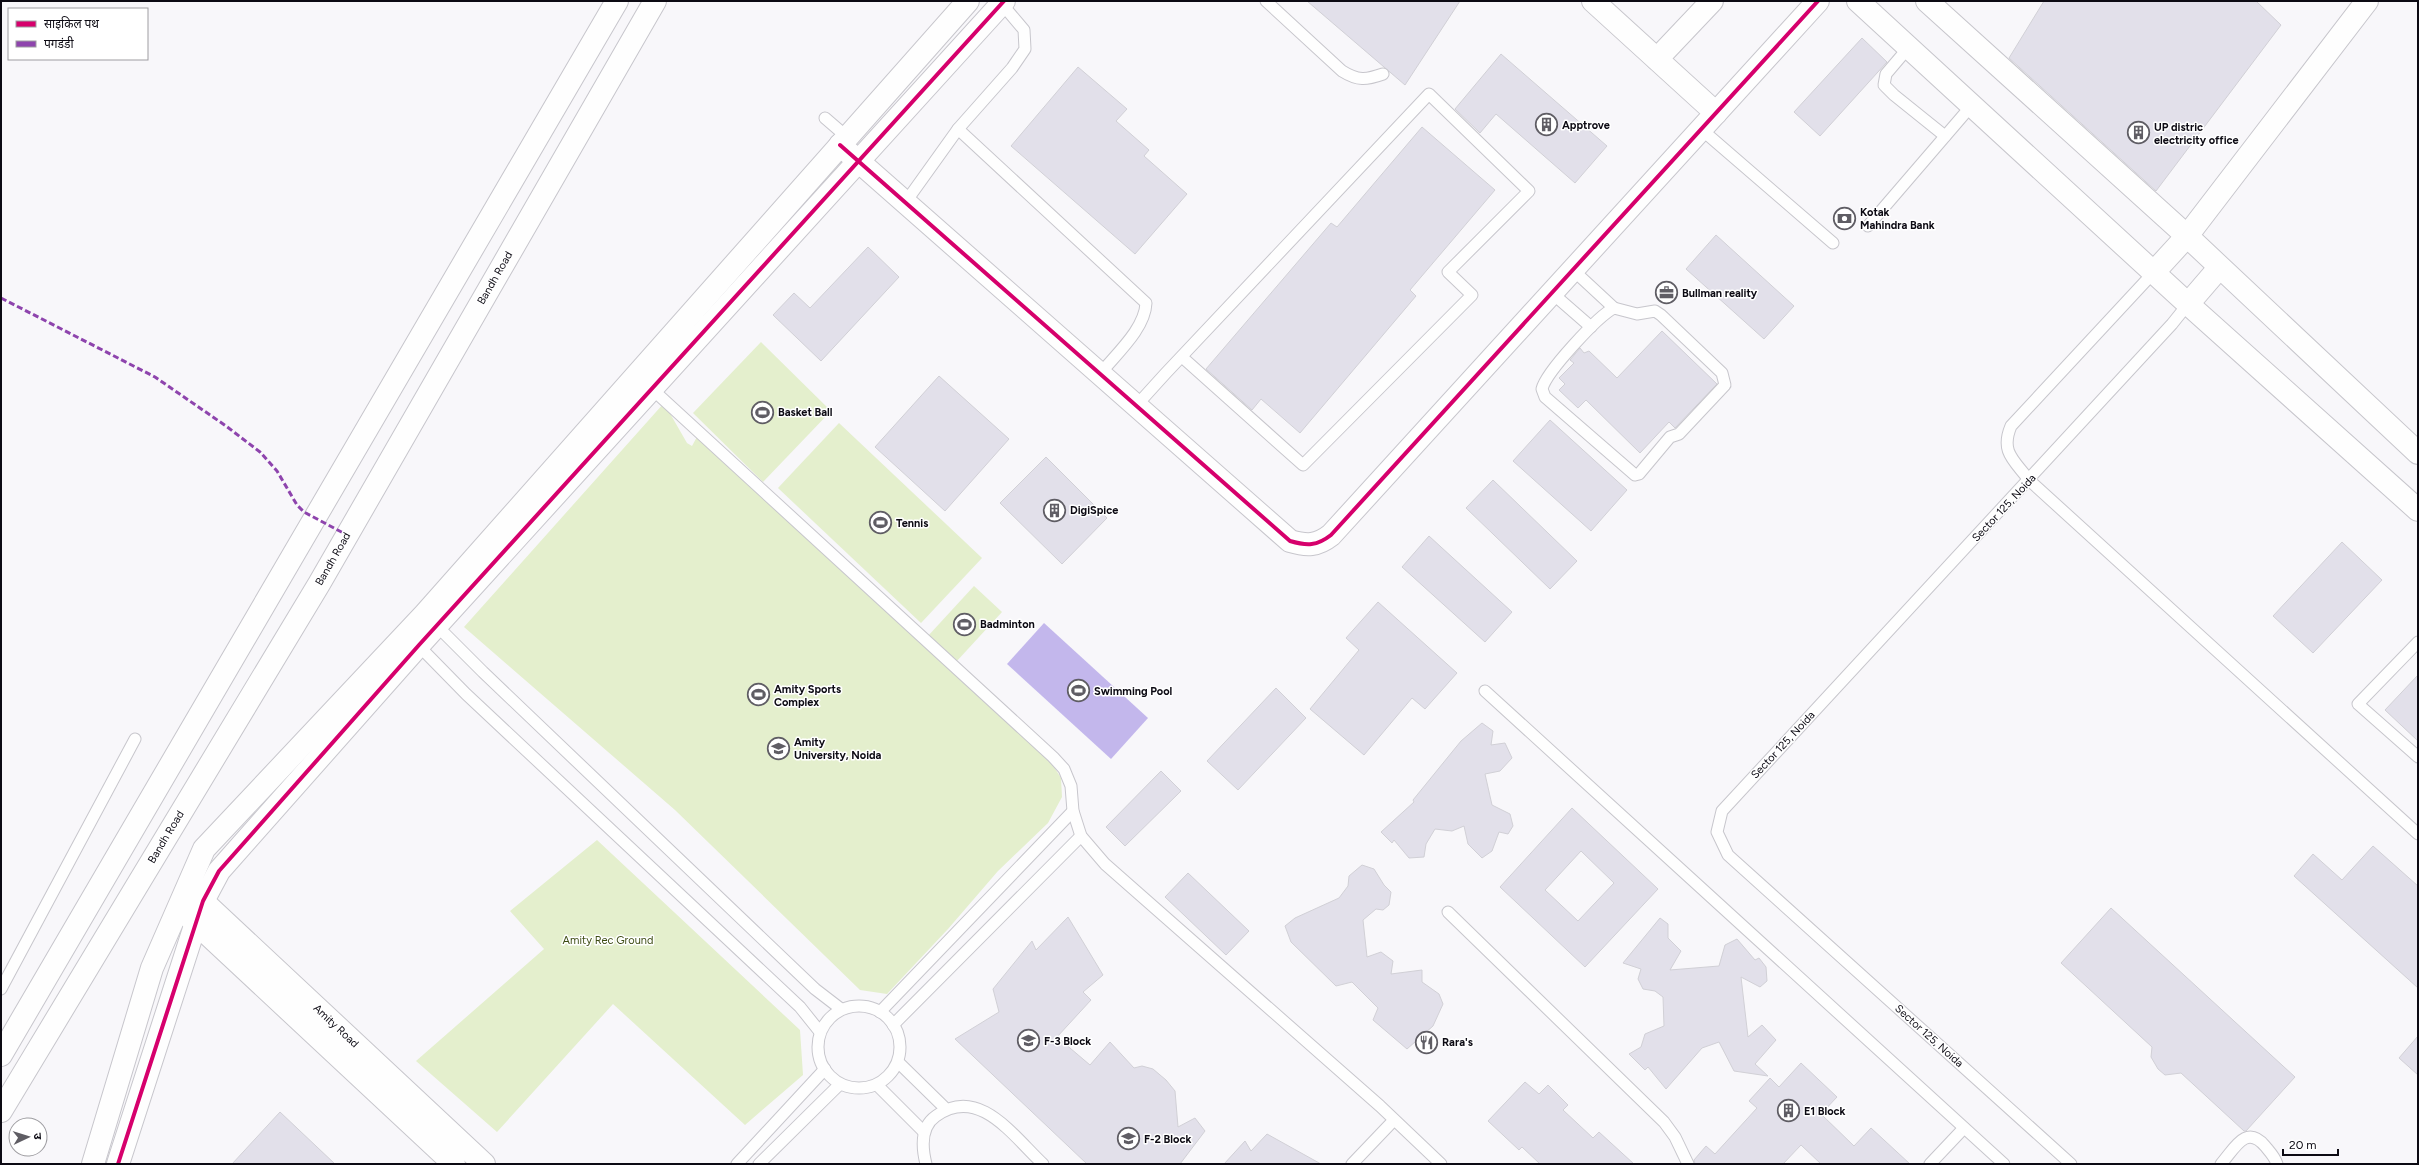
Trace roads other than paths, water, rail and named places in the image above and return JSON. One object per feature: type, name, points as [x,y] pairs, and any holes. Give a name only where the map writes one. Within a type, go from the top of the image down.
[{"type":"street","points":[[1,1055],[617,1]]},
{"type":"street","name":"Bandh Road","points":[[1,1111],[319,584],[655,1]]},
{"type":"street","points":[[431,620],[843,141],[968,1]]},
{"type":"street","points":[[1594,1],[1716,113]]},
{"type":"street","points":[[1657,58],[1712,1]]},
{"type":"street","points":[[843,141],[858,162],[1290,541],[1305,545],[1319,544],[1331,535],[1818,1]]},
{"type":"street","points":[[1858,1],[2155,271],[2188,304],[2418,510]]},
{"type":"street","points":[[1927,1],[2186,236],[2418,453]]},
{"type":"street","points":[[2155,271],[2186,236],[2367,1]]},
{"type":"street","points":[[118,1164],[196,923],[195,894],[204,849],[413,639],[652,389],[1003,2]]},
{"type":"street","points":[[2188,304],[2219,268]]},
{"type":"street","points":[[93,1164],[152,968],[179,907],[195,894]]},
{"type":"street","name":"Amity Road","points":[[195,894],[484,1164]]},
{"type":"street","name":"Amity Road","points":[[179,907],[454,1164]]},
{"type":"lane","points":[[1266,1],[1348,75],[1355,79],[1366,80],[1383,74]]},
{"type":"lane","points":[[905,203],[958,129],[1012,68],[1025,49],[1024,30],[1003,2]]},
{"type":"lane","points":[[1909,47],[1886,74],[1884,84],[1894,95],[1945,136]]},
{"type":"lane","points":[[1136,406],[1182,357],[1429,94],[1529,191],[1448,272],[1472,295],[1303,465],[1182,357]]},
{"type":"lane","points":[[1868,226],[1972,105]]},
{"type":"lane","points":[[825,118],[843,141]]},
{"type":"lane","points":[[958,129],[1146,303],[1146,314],[1139,326],[1100,374]]},
{"type":"lane","points":[[1701,129],[1833,243]]},
{"type":"lane","points":[[1573,270],[1614,308],[1637,314],[1655,311],[1662,315],[1722,373],[1724,379],[1725,385],[1679,434],[1670,437],[1639,474],[1635,475],[1625,468],[1545,397],[1542,389],[1550,374],[1591,327],[1607,311],[1614,308]]},
{"type":"lane","points":[[2155,271],[2011,426],[2005,439],[2008,453],[2029,480],[2418,834]]},
{"type":"lane","points":[[1552,293],[1591,327]]},
{"type":"lane","name":"Sector 125, Noida","points":[[2072,1164],[1728,855],[1717,832],[1722,811],[2029,480],[2172,324],[2188,304]]},
{"type":"lane","points":[[652,389],[1053,756],[1064,769],[1071,786],[1073,811],[1081,836],[1106,864],[1394,1120],[1441,1164]]},
{"type":"lane","points":[[431,620],[483,672],[815,989],[841,1009]]},
{"type":"lane","points":[[413,639],[472,699],[800,1007],[820,1032]]},
{"type":"lane","points":[[2418,642],[2358,704],[2418,757]]},
{"type":"lane","points":[[1485,691],[2004,1164]]},
{"type":"lane","points":[[1,989],[135,738]]},
{"type":"lane","points":[[880,1012],[1073,811]]},
{"type":"lane","points":[[893,1025],[1081,836]]},
{"type":"lane","points":[[1448,912],[1664,1122],[1675,1137],[1688,1164]]},
{"type":"lane","points":[[857,1005],[874,1008],[887,1016],[898,1030],[901,1044],[898,1062],[890,1075],[877,1085],[862,1089],[840,1084],[831,1079],[821,1064],[817,1050],[820,1032],[828,1019],[841,1009],[857,1005]]},
{"type":"lane","points":[[898,1062],[946,1109]]},
{"type":"lane","points":[[737,1164],[825,1070]]},
{"type":"lane","points":[[759,1164],[840,1084]]},
{"type":"lane","points":[[877,1085],[924,1132]]},
{"type":"lane","points":[[926,1164],[922,1149],[924,1132],[932,1119],[946,1109],[961,1105],[978,1107],[992,1115],[1043,1164]]},
{"type":"lane","points":[[1352,1164],[1394,1120]]},
{"type":"lane","points":[[1930,1164],[1964,1128]]},
{"type":"lane","points":[[2221,1164],[2244,1139],[2250,1136],[2257,1137],[2276,1159],[2277,1164]]},
{"type":"place","name":"Apptrove","points":[[1546,125]]},
{"type":"place","name":"UP distric electricity office","points":[[2139,133]]},
{"type":"place","name":"Kotak Mahindra Bank","points":[[1844,218]]},
{"type":"place","name":"Bullman reality","points":[[1667,293]]},
{"type":"place","name":"Basket Ball","points":[[762,412]]},
{"type":"place","name":"DigiSpice","points":[[1054,510]]},
{"type":"place","name":"Tennis","points":[[880,523]]},
{"type":"place","name":"Badminton","points":[[965,624]]},
{"type":"place","name":"Swimming Pool","points":[[1078,691]]},
{"type":"place","name":"Amity Sports Complex","points":[[759,695]]},
{"type":"place","name":"Amity University, Noida","points":[[778,748]]},
{"type":"place","name":"F-3 Block","points":[[1028,1041]]},
{"type":"place","name":"Rara's","points":[[1427,1042]]},
{"type":"place","name":"E1 Block","points":[[1789,1111]]},
{"type":"place","name":"F-2 Block","points":[[1129,1139]]},
{"type":"park label","name":"Amity Rec Ground","points":[[608,940]]}]
